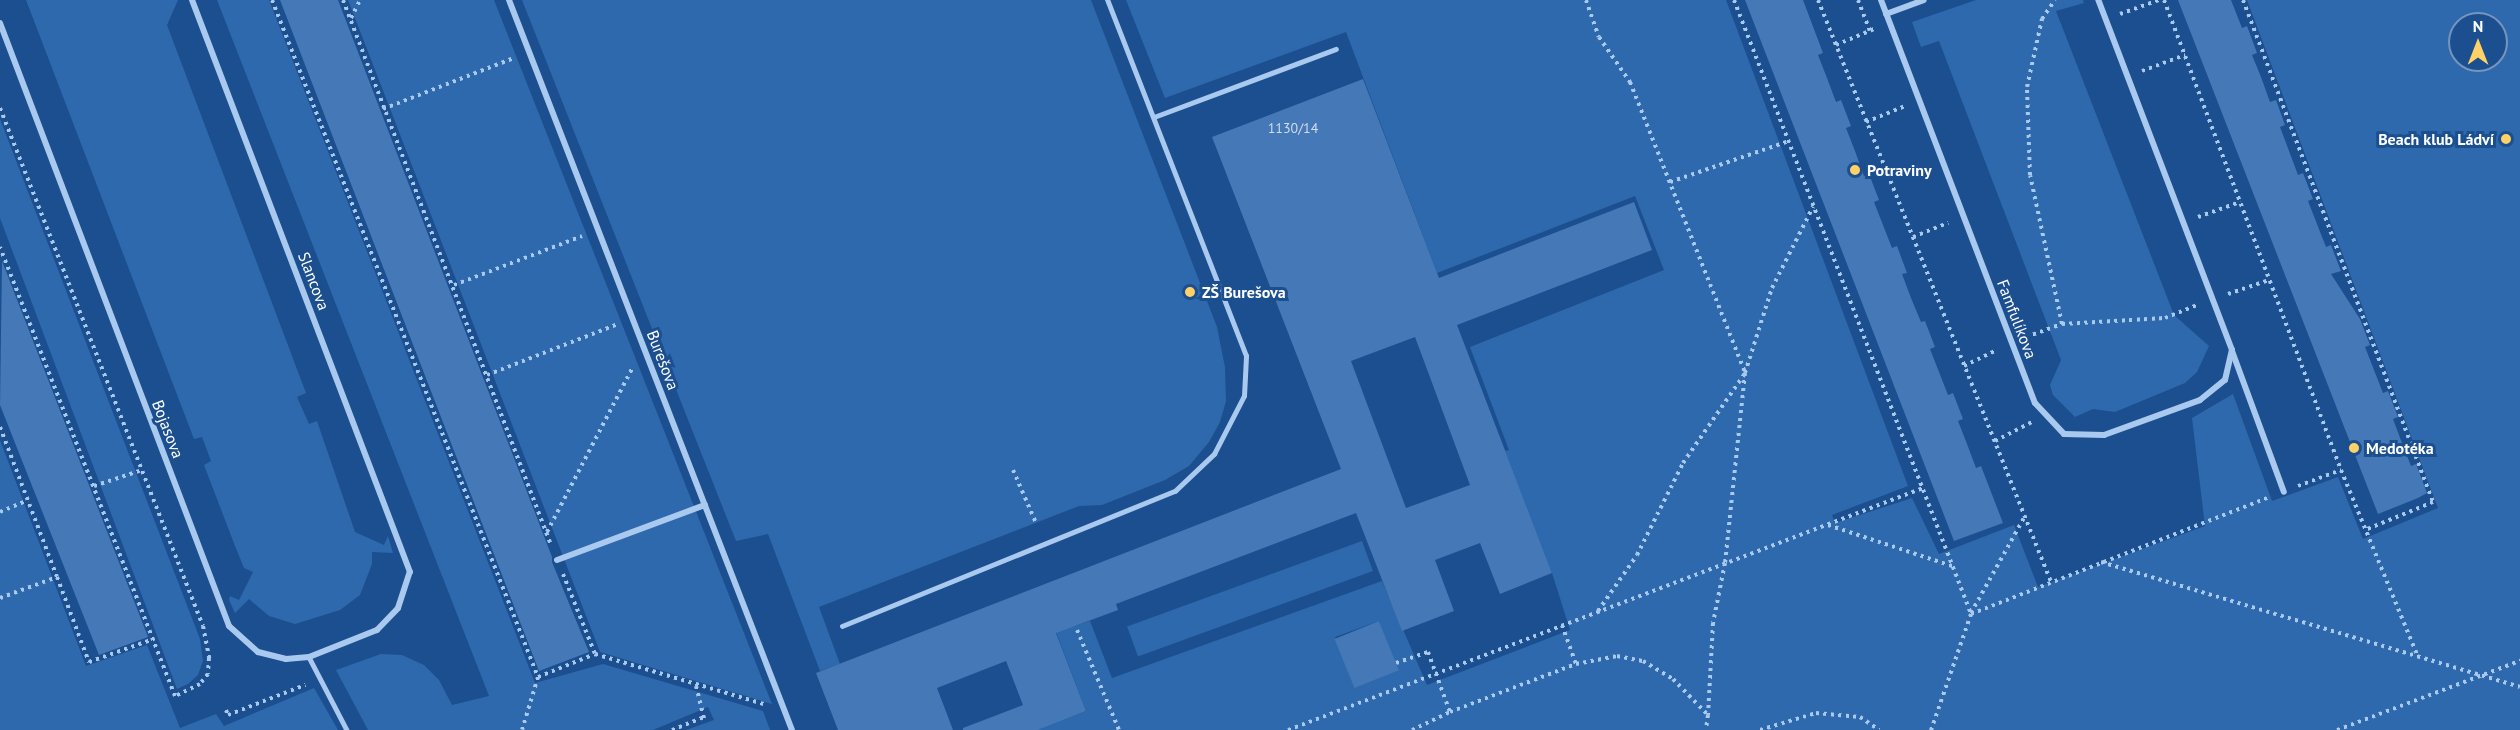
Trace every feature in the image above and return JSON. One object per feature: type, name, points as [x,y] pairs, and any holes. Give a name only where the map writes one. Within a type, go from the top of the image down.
[{"type":"street","name":"Slancova","points":[[192,0],[410,572]]},
{"type":"street","name":"Burešova","points":[[509,0],[792,730]]},
{"type":"street","name":"Famfulíkova","points":[[1881,0],[2035,403],[2064,434],[2104,435],[2200,400],[2225,380],[2232,350]]},
{"type":"street","points":[[1886,14],[1924,0]]},
{"type":"street","points":[[2098,0],[2284,492]]},
{"type":"street","name":"Bojasova","points":[[0,23],[229,626],[258,652],[286,659],[309,657],[377,630],[398,608],[410,572]]},
{"type":"street","points":[[557,560],[705,505]]},
{"type":"lane","points":[[842,626],[1175,491],[1214,453],[1244,396],[1246,356],[1107,0]]},
{"type":"lane","points":[[1154,117],[1336,49]]},
{"type":"lane","points":[[309,657],[347,730]]},
{"type":"path","points":[[272,0],[538,677],[522,730]]},
{"type":"path","points":[[343,0],[383,109],[454,285],[546,533],[595,654]]},
{"type":"path","points":[[351,20],[360,0]]},
{"type":"path","points":[[1586,0],[1599,37],[1630,82],[1745,373]]},
{"type":"path","points":[[1734,0],[1971,614]]},
{"type":"path","points":[[1818,0],[2051,582]]},
{"type":"path","points":[[1858,0],[1870,31]]},
{"type":"path","points":[[2055,0],[2042,19],[2027,87],[2030,175],[2062,324]]},
{"type":"path","points":[[2105,20],[2159,0]]},
{"type":"path","points":[[2164,0],[2341,470],[2417,654]]},
{"type":"path","points":[[2243,0],[2433,502],[2365,530]]},
{"type":"path","points":[[1836,45],[1890,22]]},
{"type":"path","points":[[383,109],[529,52]]},
{"type":"path","points":[[2127,76],[2185,55]]},
{"type":"path","points":[[1866,122],[1919,100]]},
{"type":"path","points":[[0,108],[202,626],[209,658],[208,674],[200,684],[175,696],[0,247]]},
{"type":"path","points":[[1670,182],[1789,141]]},
{"type":"path","points":[[2183,222],[2240,202]]},
{"type":"path","points":[[1706,730],[1713,623],[1725,563],[1745,373],[1772,288],[1814,206]]},
{"type":"path","points":[[1913,237],[1964,217]]},
{"type":"path","points":[[454,285],[598,230]]},
{"type":"path","points":[[1965,366],[2012,342],[2062,324],[2165,318],[2269,280]]},
{"type":"path","points":[[488,375],[633,319]]},
{"type":"path","points":[[546,533],[644,347]]},
{"type":"path","points":[[1598,612],[1637,555],[1683,463],[1745,373]]},
{"type":"path","points":[[1995,441],[2046,414]]},
{"type":"path","points":[[0,427],[89,662],[154,639]]},
{"type":"path","points":[[94,486],[142,470]]},
{"type":"path","points":[[1013,470],[1036,523]]},
{"type":"path","points":[[1971,614],[2341,470]]},
{"type":"path","points":[[1288,730],[1923,488]]},
{"type":"path","points":[[0,512],[28,500]]},
{"type":"path","points":[[1931,730],[1971,614],[2025,516]]},
{"type":"path","points":[[1828,525],[1953,567]]},
{"type":"path","points":[[2101,562],[2417,654],[2520,687]]},
{"type":"path","points":[[0,598],[57,577]]},
{"type":"path","points":[[1562,625],[1576,664]]},
{"type":"path","points":[[1077,630],[1119,730]]},
{"type":"path","points":[[1396,663],[1428,651],[1450,712]]},
{"type":"path","points":[[538,677],[595,654],[785,710]]},
{"type":"path","points":[[1413,730],[1450,712],[1576,664],[1617,656],[1643,661],[1673,679],[1708,715]]},
{"type":"path","points":[[2337,730],[2520,661]]},
{"type":"path","points":[[226,710],[228,715],[320,680]]},
{"type":"path","points":[[672,730],[705,720],[696,685]]},
{"type":"path","points":[[1760,730],[1816,713],[1860,717],[1879,730]]},
{"type":"path","points":[[2350,725],[2353,730]]},
{"type":"shaded area","points":[[26,0],[178,0],[167,25],[306,393],[297,397],[309,424],[317,421],[355,532],[384,545],[388,536],[393,553],[372,552],[372,564],[360,595],[340,610],[295,624],[269,616],[249,599],[235,613],[229,600],[230,596],[239,600],[253,572],[244,568],[235,546],[204,465],[211,461],[202,437],[194,439]]},
{"type":"shaded area","points":[[217,0],[269,0],[535,683],[603,664],[763,711],[770,730],[686,730],[714,720],[708,707],[653,730],[368,730],[336,670],[381,654],[402,655],[424,665],[439,680],[452,705],[489,696]]},
{"type":"shaded area","points":[[348,0],[494,0],[772,704],[600,652]]},
{"type":"shaded area","points":[[522,0],[1091,0],[1217,327],[1225,367],[1226,401],[1220,422],[1209,442],[1189,466],[1165,480],[1102,505],[1079,506],[819,607],[840,664],[820,671],[768,534],[736,541]]},
{"type":"shaded area","points":[[1126,0],[1726,0],[1908,486],[1832,515],[1835,523],[1912,498],[1939,554],[2014,525],[2038,587],[2205,526],[2192,418],[2233,394],[2272,501],[2338,477],[2363,539],[2438,508],[2247,0],[2520,0],[2520,730],[1038,730],[1086,711],[1039,587],[1056,580],[1074,626],[1090,621],[1112,678],[1382,581],[1427,685],[1570,630],[1552,573],[1505,451],[1509,450],[1470,347],[1664,270],[1635,196],[1437,273],[1346,32],[1165,98]],"holes":[[[1379,621],[1398,670],[1354,687],[1335,637]]]},
{"type":"shaded area","points":[[1976,0],[2083,0],[2084,3],[2056,11],[2174,315],[2209,346],[2197,372],[2185,383],[2115,412],[2093,409],[2075,417],[2053,395],[2050,385],[2061,360],[1939,41],[1921,47],[1912,22]]},
{"type":"shaded area","points":[[0,119],[200,639],[203,661],[198,675],[188,684],[177,689],[0,218]]},
{"type":"shaded area","points":[[0,440],[86,666],[147,645],[180,728],[216,714],[224,726],[314,688],[338,730],[0,730]]},
{"type":"shaded area","points":[[1362,541],[1373,571],[1138,657],[1127,627]]},
{"type":"building","points":[[280,0],[338,0],[552,562],[589,652],[539,671]]},
{"type":"building","points":[[1745,0],[1803,0],[1823,53],[1818,55],[1836,102],[1841,100],[1851,126],[1846,128],[1864,176],[1869,174],[1879,200],[1874,202],[1892,248],[1897,246],[1907,273],[1902,274],[1911,298],[1921,322],[1925,321],[1935,347],[1930,349],[1948,395],[1953,393],[1963,419],[1958,421],[1976,468],[1981,466],[2003,523],[1954,541]]},
{"type":"building","points":[[2178,0],[2231,0],[2242,28],[2247,26],[2257,53],[2252,55],[2270,102],[2276,100],[2285,125],[2280,127],[2298,175],[2303,173],[2313,199],[2308,201],[2326,247],[2331,245],[2341,271],[2331,274],[2360,319],[2370,345],[2365,347],[2383,393],[2388,391],[2398,417],[2393,419],[2411,466],[2416,464],[2427,493],[2418,498],[2378,514]]},
{"type":"building","points":[[1363,79],[1439,278],[1634,202],[1652,250],[1457,325],[1552,573],[1500,594],[1480,543],[1435,560],[1454,611],[1402,631],[1356,513],[1116,604],[1118,610],[1056,633],[1086,711],[1038,730],[963,730],[963,728],[1023,705],[1006,661],[937,688],[953,730],[838,730],[816,673],[1341,469],[1212,137]],"holes":[[[1415,337],[1470,485],[1406,508],[1351,361]]]},
{"type":"building","points":[[2,261],[148,637],[99,655],[0,405]]},
{"type":"building","points":[[1379,621],[1399,670],[1354,688],[1334,639]]},
{"type":"place","name":"Beach klub Ládví","points":[[2506,139]]},
{"type":"place","name":"Potraviny","points":[[1855,170]]},
{"type":"place","name":"ZŠ Burešova","points":[[1190,292]]},
{"type":"place","name":"Medotéka","points":[[2354,448]]}]
